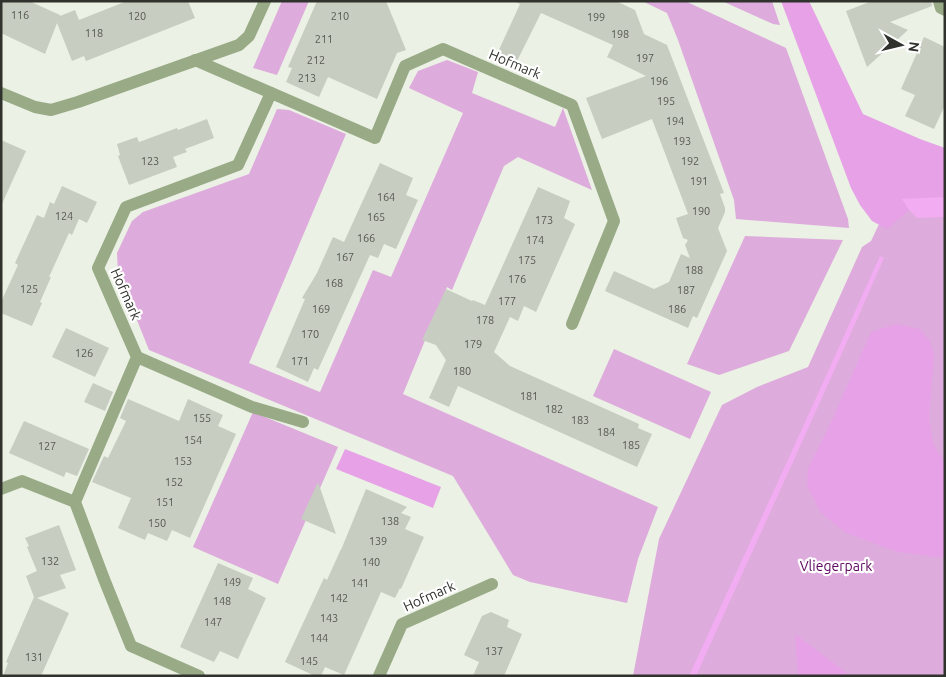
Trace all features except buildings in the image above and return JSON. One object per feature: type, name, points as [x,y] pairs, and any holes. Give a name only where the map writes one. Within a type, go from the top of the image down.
[{"type":"street","points":[[1,93],[35,107],[51,110],[78,102],[239,45],[249,36],[265,1]]},
{"type":"street","points":[[939,1],[941,8],[945,10]]},
{"type":"street","name":"Hofmark","points":[[195,60],[375,138],[405,66],[443,49],[572,105],[614,221],[572,324]]},
{"type":"street","name":"Hofmark","points":[[137,357],[98,268],[126,207],[238,165],[271,94]]},
{"type":"street","points":[[199,676],[131,646],[75,502],[137,357],[252,406],[304,422]]},
{"type":"street","points":[[1,489],[22,481],[75,502]]},
{"type":"street","name":"Hofmark","points":[[379,676],[402,624],[492,584]]},
{"type":"green space","points":[[282,1],[309,1],[277,75],[253,68]]},
{"type":"green space","points":[[642,1],[685,1],[786,48],[848,219],[849,228],[736,219],[734,200],[667,13]]},
{"type":"green space","points":[[722,1],[772,1],[780,25],[773,24]]},
{"type":"green space","points":[[447,60],[478,72],[472,93],[555,127],[563,108],[592,190],[518,157],[504,166],[452,290],[447,287],[403,394],[658,507],[638,559],[627,603],[530,582],[513,575],[453,476],[149,350],[118,273],[117,253],[132,221],[143,212],[249,174],[277,109],[289,110],[346,134],[249,363],[320,392],[373,270],[391,277],[463,113],[409,88],[418,71]]},
{"type":"green space","name":"Vliegerpark","points":[[901,178],[945,178],[945,676],[633,676],[659,539],[722,405],[757,387],[808,367],[862,247],[871,241]]},
{"type":"green space","points":[[745,236],[843,240],[789,351],[719,375],[687,364]]},
{"type":"green space","points":[[614,349],[711,392],[690,439],[593,396]]},
{"type":"green space","points":[[253,412],[338,447],[278,584],[193,547]]},
{"type":"shaded area","points":[[781,1],[809,1],[863,114],[945,148],[945,197],[902,199],[909,210],[887,229],[872,221],[860,205],[851,188]]},
{"type":"shaded area","points":[[945,197],[945,217],[917,218],[902,199]]},
{"type":"shaded area","points":[[880,256],[884,258],[696,676],[689,676],[806,420]]},
{"type":"shaded area","points":[[896,324],[920,329],[930,341],[934,356],[929,417],[933,443],[945,463],[945,556],[936,557],[898,552],[846,533],[821,513],[807,486],[808,468],[827,431],[871,332]]},
{"type":"shaded area","points":[[345,449],[441,487],[433,508],[336,469]]},
{"type":"shaded area","points":[[795,634],[847,673],[846,676],[798,676]]}]
